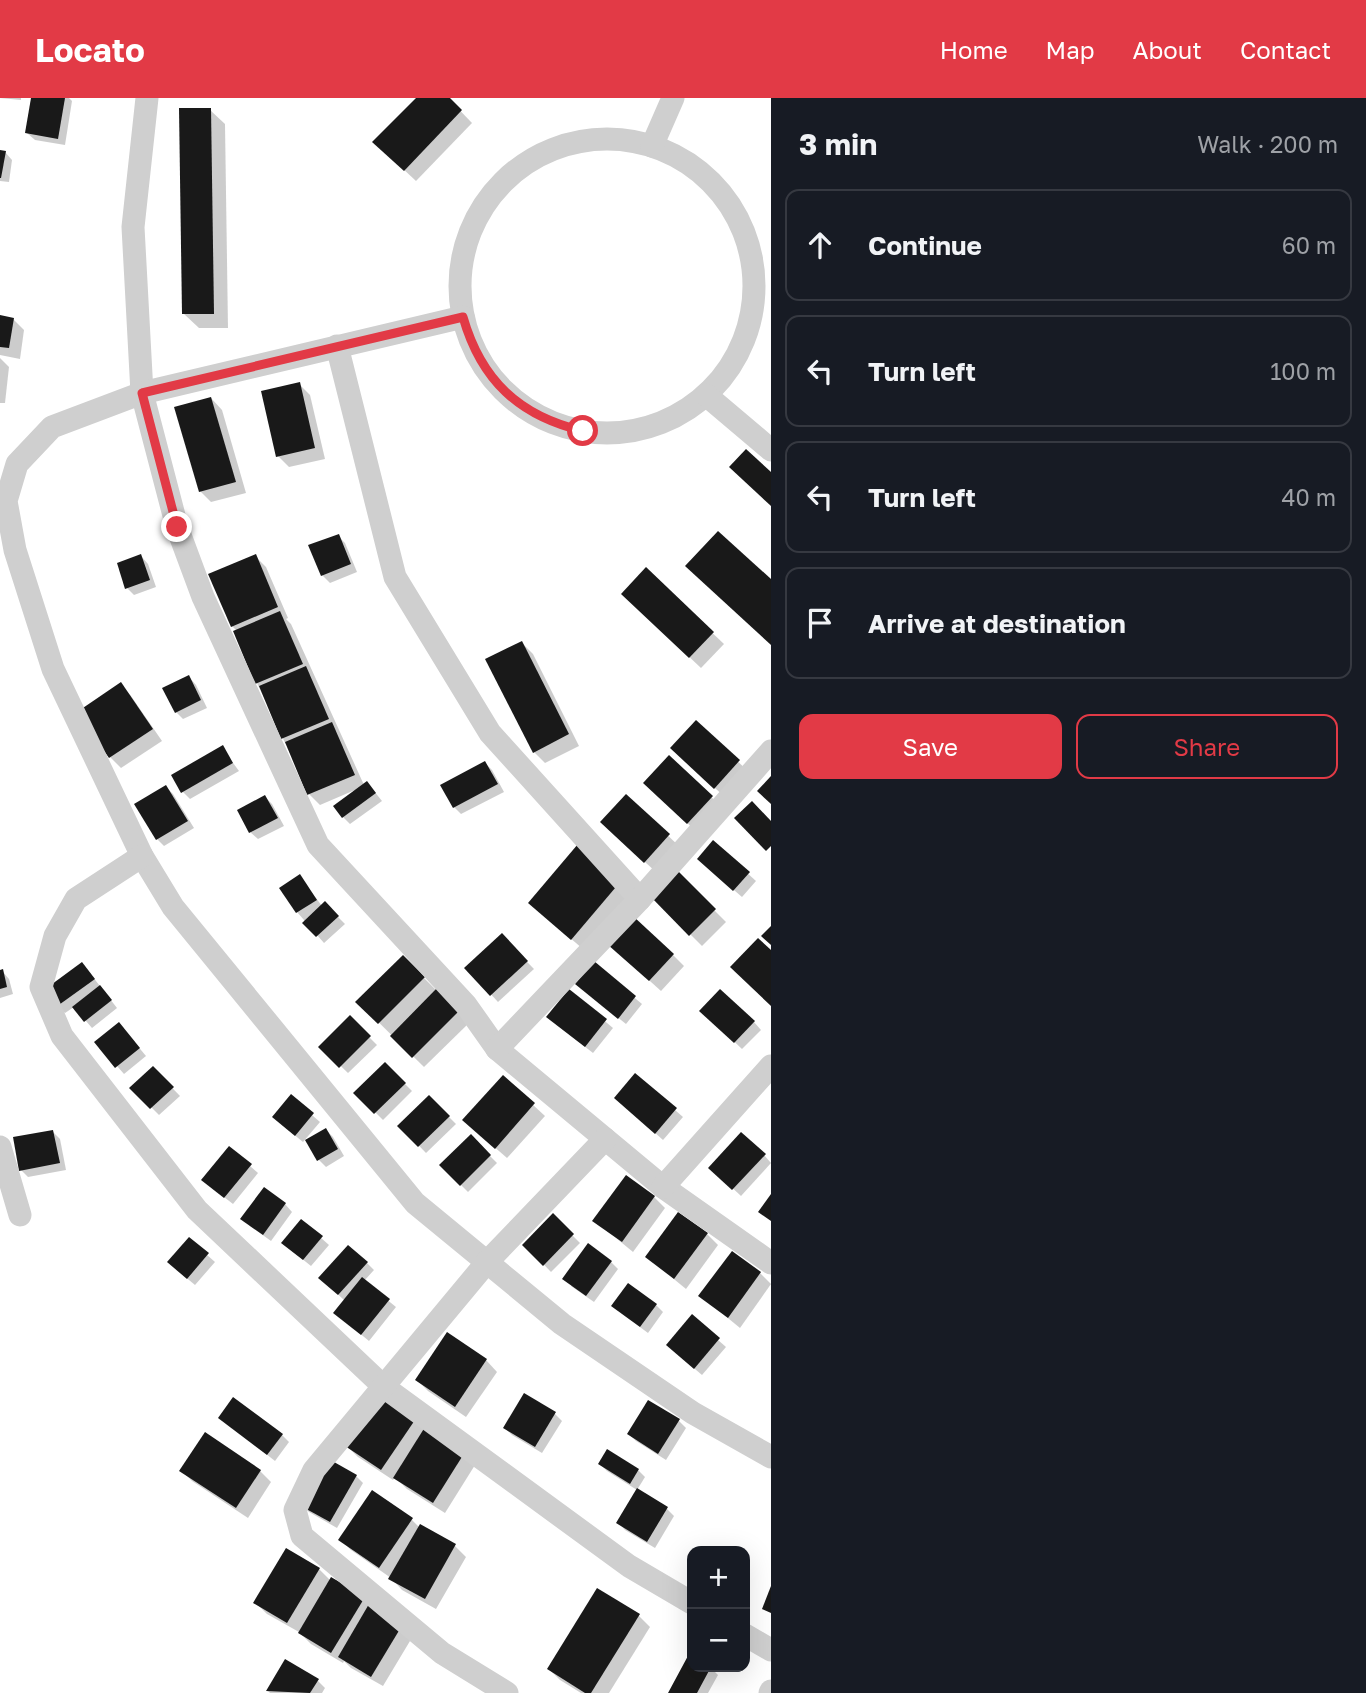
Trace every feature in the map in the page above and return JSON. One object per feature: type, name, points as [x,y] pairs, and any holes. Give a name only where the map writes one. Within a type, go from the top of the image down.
[{"type":"street","points":[[147,98],[133,227],[142,393],[177,527],[203,597],[318,845],[466,1005],[497,1049],[663,1186],[771,1263]]},
{"type":"street","points":[[652,146],[673,98]]},
{"type":"street","points":[[608,139],[652,146],[691,166],[723,196],[745,234],[751,255],[754,299],[747,331],[734,361],[706,395],[689,408],[669,419],[627,432],[583,431],[562,426],[522,406],[505,392],[478,358],[463,317],[459,273],[463,251],[480,211],[507,177],[544,153],[576,143],[608,139]]},
{"type":"street","points":[[463,317],[142,393],[52,427],[17,464],[6,501],[15,550],[53,669],[142,856],[173,908],[415,1203],[562,1324],[693,1413],[771,1457]]},
{"type":"street","points":[[337,346],[395,577],[490,733],[640,899]]},
{"type":"street","points":[[706,395],[771,450]]},
{"type":"street","points":[[497,1049],[640,899],[771,751]]},
{"type":"street","points":[[142,856],[76,900],[55,936],[41,987],[62,1037],[197,1210],[384,1387],[629,1566],[687,1600]]},
{"type":"street","points":[[663,1186],[771,1066]]},
{"type":"street","points":[[507,1693],[442,1653],[302,1536],[295,1510],[314,1470],[487,1262],[605,1139]]},
{"type":"street","points":[[0,1147],[20,1215]]},
{"type":"street","points":[[750,1638],[771,1650]]},
{"type":"building","points":[[31,98],[65,98],[58,139],[25,133]]},
{"type":"building","points":[[416,98],[450,98],[462,110],[404,171],[372,142]]},
{"type":"building","points":[[179,108],[211,108],[214,314],[182,314]]},
{"type":"building","points":[[0,150],[6,151],[1,178],[0,178]]},
{"type":"building","points":[[0,315],[14,318],[9,348],[0,347]]},
{"type":"building","points":[[300,382],[315,448],[276,457],[261,391]]},
{"type":"building","points":[[211,397],[236,482],[199,492],[174,407]]},
{"type":"building","points":[[746,449],[771,472],[771,506],[729,467]]},
{"type":"building","points":[[718,531],[771,579],[771,645],[685,566]]},
{"type":"building","points":[[339,534],[351,564],[321,576],[308,545]]},
{"type":"building","points":[[141,554],[150,580],[125,589],[117,563]]},
{"type":"building","points":[[256,554],[278,607],[231,627],[208,574]]},
{"type":"building","points":[[646,567],[714,632],[689,658],[621,594]]},
{"type":"building","points":[[280,611],[303,664],[255,684],[233,631]]},
{"type":"building","points":[[522,641],[569,734],[533,753],[485,659]]},
{"type":"building","points":[[306,666],[329,719],[281,739],[259,686]]},
{"type":"building","points":[[189,675],[201,700],[175,713],[162,688]]},
{"type":"building","points":[[121,682],[153,729],[109,758],[77,712]]},
{"type":"building","points":[[696,720],[740,760],[714,789],[670,748]]},
{"type":"building","points":[[332,722],[355,775],[307,795],[285,742]]},
{"type":"building","points":[[223,745],[233,763],[181,793],[171,775]]},
{"type":"building","points":[[669,755],[713,796],[687,824],[643,783]]},
{"type":"building","points":[[485,761],[498,784],[453,808],[440,785]]},
{"type":"building","points":[[771,776],[771,804],[757,791]]},
{"type":"building","points":[[367,781],[376,793],[342,818],[333,806]]},
{"type":"building","points":[[166,785],[188,821],[156,840],[134,804]]},
{"type":"building","points":[[626,794],[670,834],[644,863],[600,822]]},
{"type":"building","points":[[265,795],[278,818],[249,833],[237,810]]},
{"type":"building","points":[[752,801],[771,821],[771,846],[766,851],[734,818]]},
{"type":"building","points":[[713,840],[750,872],[733,891],[697,859]]},
{"type":"building","points":[[578,844],[621,881],[571,940],[528,903]]},
{"type":"building","points":[[676,869],[716,909],[689,936],[650,896]]},
{"type":"building","points":[[300,874],[317,900],[296,913],[279,888]]},
{"type":"building","points":[[325,901],[339,916],[316,937],[302,923]]},
{"type":"building","points":[[633,916],[674,954],[649,981],[607,944]]},
{"type":"building","points":[[771,926],[771,945],[761,936]]},
{"type":"building","points":[[502,933],[528,961],[490,996],[464,968]]},
{"type":"building","points":[[758,938],[771,950],[771,1006],[730,967]]},
{"type":"building","points":[[403,955],[425,977],[378,1024],[355,1002]]},
{"type":"building","points":[[594,961],[636,996],[618,1019],[575,984]]},
{"type":"building","points":[[82,962],[95,979],[56,1007],[44,990]]},
{"type":"building","points":[[3,969],[7,987],[0,989],[0,970]]},
{"type":"building","points":[[100,985],[112,1000],[84,1022],[72,1007]]},
{"type":"building","points":[[437,988],[459,1011],[412,1058],[390,1036]]},
{"type":"building","points":[[569,989],[607,1019],[585,1047],[546,1017]]},
{"type":"building","points":[[720,989],[755,1021],[734,1043],[699,1011]]},
{"type":"building","points":[[350,1015],[371,1036],[339,1068],[318,1047]]},
{"type":"building","points":[[119,1022],[140,1048],[115,1068],[94,1042]]},
{"type":"building","points":[[385,1062],[406,1083],[374,1114],[353,1093]]},
{"type":"building","points":[[153,1066],[174,1087],[150,1109],[129,1088]]},
{"type":"building","points":[[635,1073],[677,1108],[655,1134],[614,1098]]},
{"type":"building","points":[[503,1075],[535,1103],[495,1149],[462,1120]]},
{"type":"building","points":[[291,1094],[314,1113],[295,1136],[272,1117]]},
{"type":"building","points":[[429,1095],[450,1116],[418,1147],[397,1126]]},
{"type":"building","points":[[326,1128],[338,1149],[317,1161],[305,1140]]},
{"type":"building","points":[[53,1130],[60,1163],[19,1171],[13,1137]]},
{"type":"building","points":[[741,1132],[766,1154],[732,1190],[708,1168]]},
{"type":"building","points":[[471,1134],[491,1155],[460,1186],[439,1165]]},
{"type":"building","points":[[229,1146],[252,1164],[224,1198],[201,1180]]},
{"type":"building","points":[[626,1175],[655,1196],[622,1242],[592,1221]]},
{"type":"building","points":[[264,1187],[286,1203],[263,1235],[240,1219]]},
{"type":"building","points":[[771,1194],[771,1221],[758,1212]]},
{"type":"building","points":[[678,1212],[708,1233],[674,1279],[645,1257]]},
{"type":"building","points":[[553,1213],[574,1234],[543,1266],[522,1245]]},
{"type":"building","points":[[301,1219],[323,1236],[303,1260],[281,1243]]},
{"type":"building","points":[[189,1237],[209,1253],[187,1279],[167,1262]]},
{"type":"building","points":[[588,1243],[612,1261],[586,1296],[562,1279]]},
{"type":"building","points":[[348,1245],[368,1262],[338,1295],[318,1278]]},
{"type":"building","points":[[732,1251],[761,1272],[728,1318],[698,1296]]},
{"type":"building","points":[[362,1277],[390,1299],[361,1335],[333,1313]]},
{"type":"building","points":[[628,1283],[657,1304],[640,1327],[611,1306]]},
{"type":"building","points":[[692,1314],[720,1338],[694,1369],[666,1345]]},
{"type":"building","points":[[447,1332],[487,1359],[455,1407],[415,1380]]},
{"type":"building","points":[[380,1393],[417,1417],[381,1470],[345,1446]]},
{"type":"building","points":[[524,1393],[556,1412],[535,1447],[503,1428]]},
{"type":"building","points":[[233,1397],[283,1434],[267,1455],[218,1418]]},
{"type":"building","points":[[648,1400],[680,1419],[658,1454],[627,1434]]},
{"type":"building","points":[[425,1427],[465,1452],[433,1503],[393,1478]]},
{"type":"building","points":[[205,1432],[261,1470],[236,1508],[179,1471]]},
{"type":"building","points":[[607,1449],[639,1469],[630,1484],[598,1464]]},
{"type":"building","points":[[327,1458],[357,1475],[330,1522],[299,1505]]},
{"type":"building","points":[[637,1488],[668,1507],[647,1542],[616,1523]]},
{"type":"building","points":[[372,1490],[413,1518],[379,1568],[338,1540]]},
{"type":"building","points":[[420,1524],[456,1544],[425,1599],[388,1579]]},
{"type":"building","points":[[286,1548],[320,1568],[287,1623],[253,1603]]},
{"type":"building","points":[[331,1577],[365,1597],[331,1653],[298,1633]]},
{"type":"building","points":[[771,1586],[771,1613],[762,1609]]},
{"type":"building","points":[[597,1588],[640,1614],[591,1693],[585,1693],[547,1669]]},
{"type":"building","points":[[369,1604],[403,1624],[371,1677],[338,1657]]},
{"type":"building","points":[[687,1658],[687,1672],[708,1672],[697,1693],[668,1693]]},
{"type":"building","points":[[285,1659],[319,1679],[310,1693],[266,1691]]},
{"type":"route","points":[[177,527],[142,393],[463,317],[478,358],[505,392],[541,418],[583,431]]}]
